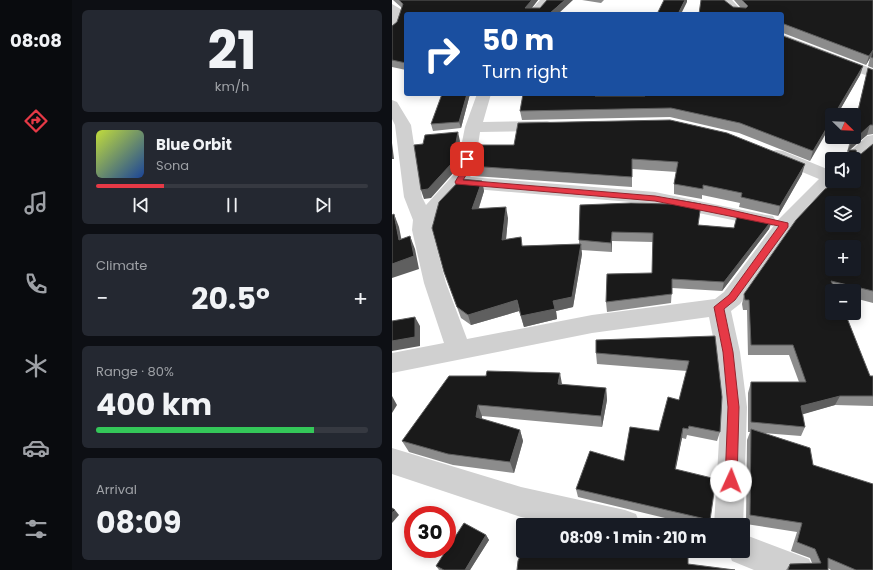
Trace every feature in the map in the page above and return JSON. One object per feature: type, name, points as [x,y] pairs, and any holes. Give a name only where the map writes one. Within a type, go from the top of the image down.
[{"type":"street","points":[[535,12],[547,0]]},
{"type":"street","points":[[726,0],[731,8],[736,12]]},
{"type":"street","points":[[392,8],[398,11],[392,29]]},
{"type":"street","points":[[784,39],[873,74]]},
{"type":"street","points":[[422,220],[458,182],[465,172],[467,132],[483,96]]},
{"type":"street","points":[[392,105],[413,139],[413,197],[422,220],[422,230],[435,283],[459,350]]},
{"type":"street","points":[[467,132],[559,125]]},
{"type":"street","points":[[859,152],[873,140]]},
{"type":"street","points":[[766,150],[825,173]]},
{"type":"street","points":[[458,182],[655,198],[785,225]]},
{"type":"street","points":[[392,363],[592,324],[719,307],[727,303],[732,298],[785,225],[825,183]]},
{"type":"street","points":[[719,307],[728,352],[734,407],[729,518]]},
{"type":"street","points":[[392,461],[521,502],[593,518]]},
{"type":"street","points":[[750,553],[798,570]]},
{"type":"building","points":[[399,0],[532,0],[525,8],[540,8],[547,0],[565,0],[551,12],[404,12],[404,63],[392,60],[392,26],[397,22],[403,4]]},
{"type":"building","points":[[664,0],[685,0],[679,12],[658,12]]},
{"type":"building","points":[[701,0],[724,0],[733,7],[746,8],[748,6],[742,0],[873,0],[873,50],[869,56],[784,24],[784,12],[699,12]]},
{"type":"building","points":[[784,36],[863,66],[838,108],[825,108],[825,131],[813,151],[740,123],[671,108],[520,111],[523,96],[784,96]]},
{"type":"building","points":[[868,68],[873,70],[873,125],[870,125],[861,134],[861,108],[859,108]]},
{"type":"building","points":[[441,96],[466,96],[459,122],[431,124]]},
{"type":"building","points":[[670,120],[727,133],[805,164],[780,206],[741,197],[742,193],[703,185],[703,189],[674,184],[678,162],[632,159],[632,177],[470,166],[473,163],[476,145],[514,145],[518,123]]},
{"type":"building","points":[[458,132],[452,163],[428,189],[421,190],[414,145],[423,144],[425,135]]},
{"type":"building","points":[[873,144],[873,291],[861,288],[861,284],[844,284],[831,281],[832,284],[825,284],[825,320],[848,320],[870,376],[873,376],[873,396],[840,396],[801,406],[805,427],[751,422],[751,382],[806,382],[793,345],[751,345],[749,300],[745,300],[744,294],[796,220],[825,189],[861,188],[861,154]]},
{"type":"building","points":[[849,150],[856,150],[856,152],[849,152]]},
{"type":"building","points":[[461,179],[482,181],[472,209],[506,207],[502,240],[521,237],[522,246],[581,244],[572,297],[553,301],[555,309],[521,316],[517,300],[468,315],[457,307],[444,272],[432,228],[439,202]]},
{"type":"building","points":[[672,199],[701,204],[698,225],[734,228],[738,212],[772,220],[724,282],[672,279],[672,294],[606,302],[607,274],[652,273],[653,233],[612,232],[611,243],[579,240],[580,205],[631,203],[671,204]]},
{"type":"building","points":[[394,214],[399,240],[410,236],[414,256],[392,264],[392,215]]},
{"type":"building","points":[[415,317],[415,337],[392,341],[392,321]]},
{"type":"building","points":[[715,336],[722,397],[720,432],[689,426],[688,429],[683,428],[675,469],[716,479],[710,518],[701,518],[576,489],[590,451],[624,461],[630,427],[659,431],[668,397],[679,400],[689,361],[596,353],[596,340]]},
{"type":"building","points":[[487,371],[560,373],[558,384],[606,388],[601,416],[478,405],[476,417],[520,430],[510,462],[448,454],[402,441],[449,376],[486,376]]},
{"type":"building","points":[[751,429],[810,448],[813,465],[873,484],[873,570],[856,570],[828,558],[828,570],[788,570],[790,564],[821,563],[815,549],[797,542],[802,523],[750,515]]},
{"type":"building","points":[[464,523],[486,535],[465,570],[444,570],[436,566],[441,558],[456,558],[456,535]]},
{"type":"building","points":[[519,558],[688,558],[688,564],[735,570],[517,570]]},
{"type":"route","points":[[467,159],[465,172],[458,182],[655,198],[785,225],[732,298],[727,303],[719,307],[728,352],[734,407],[731,481]]}]
